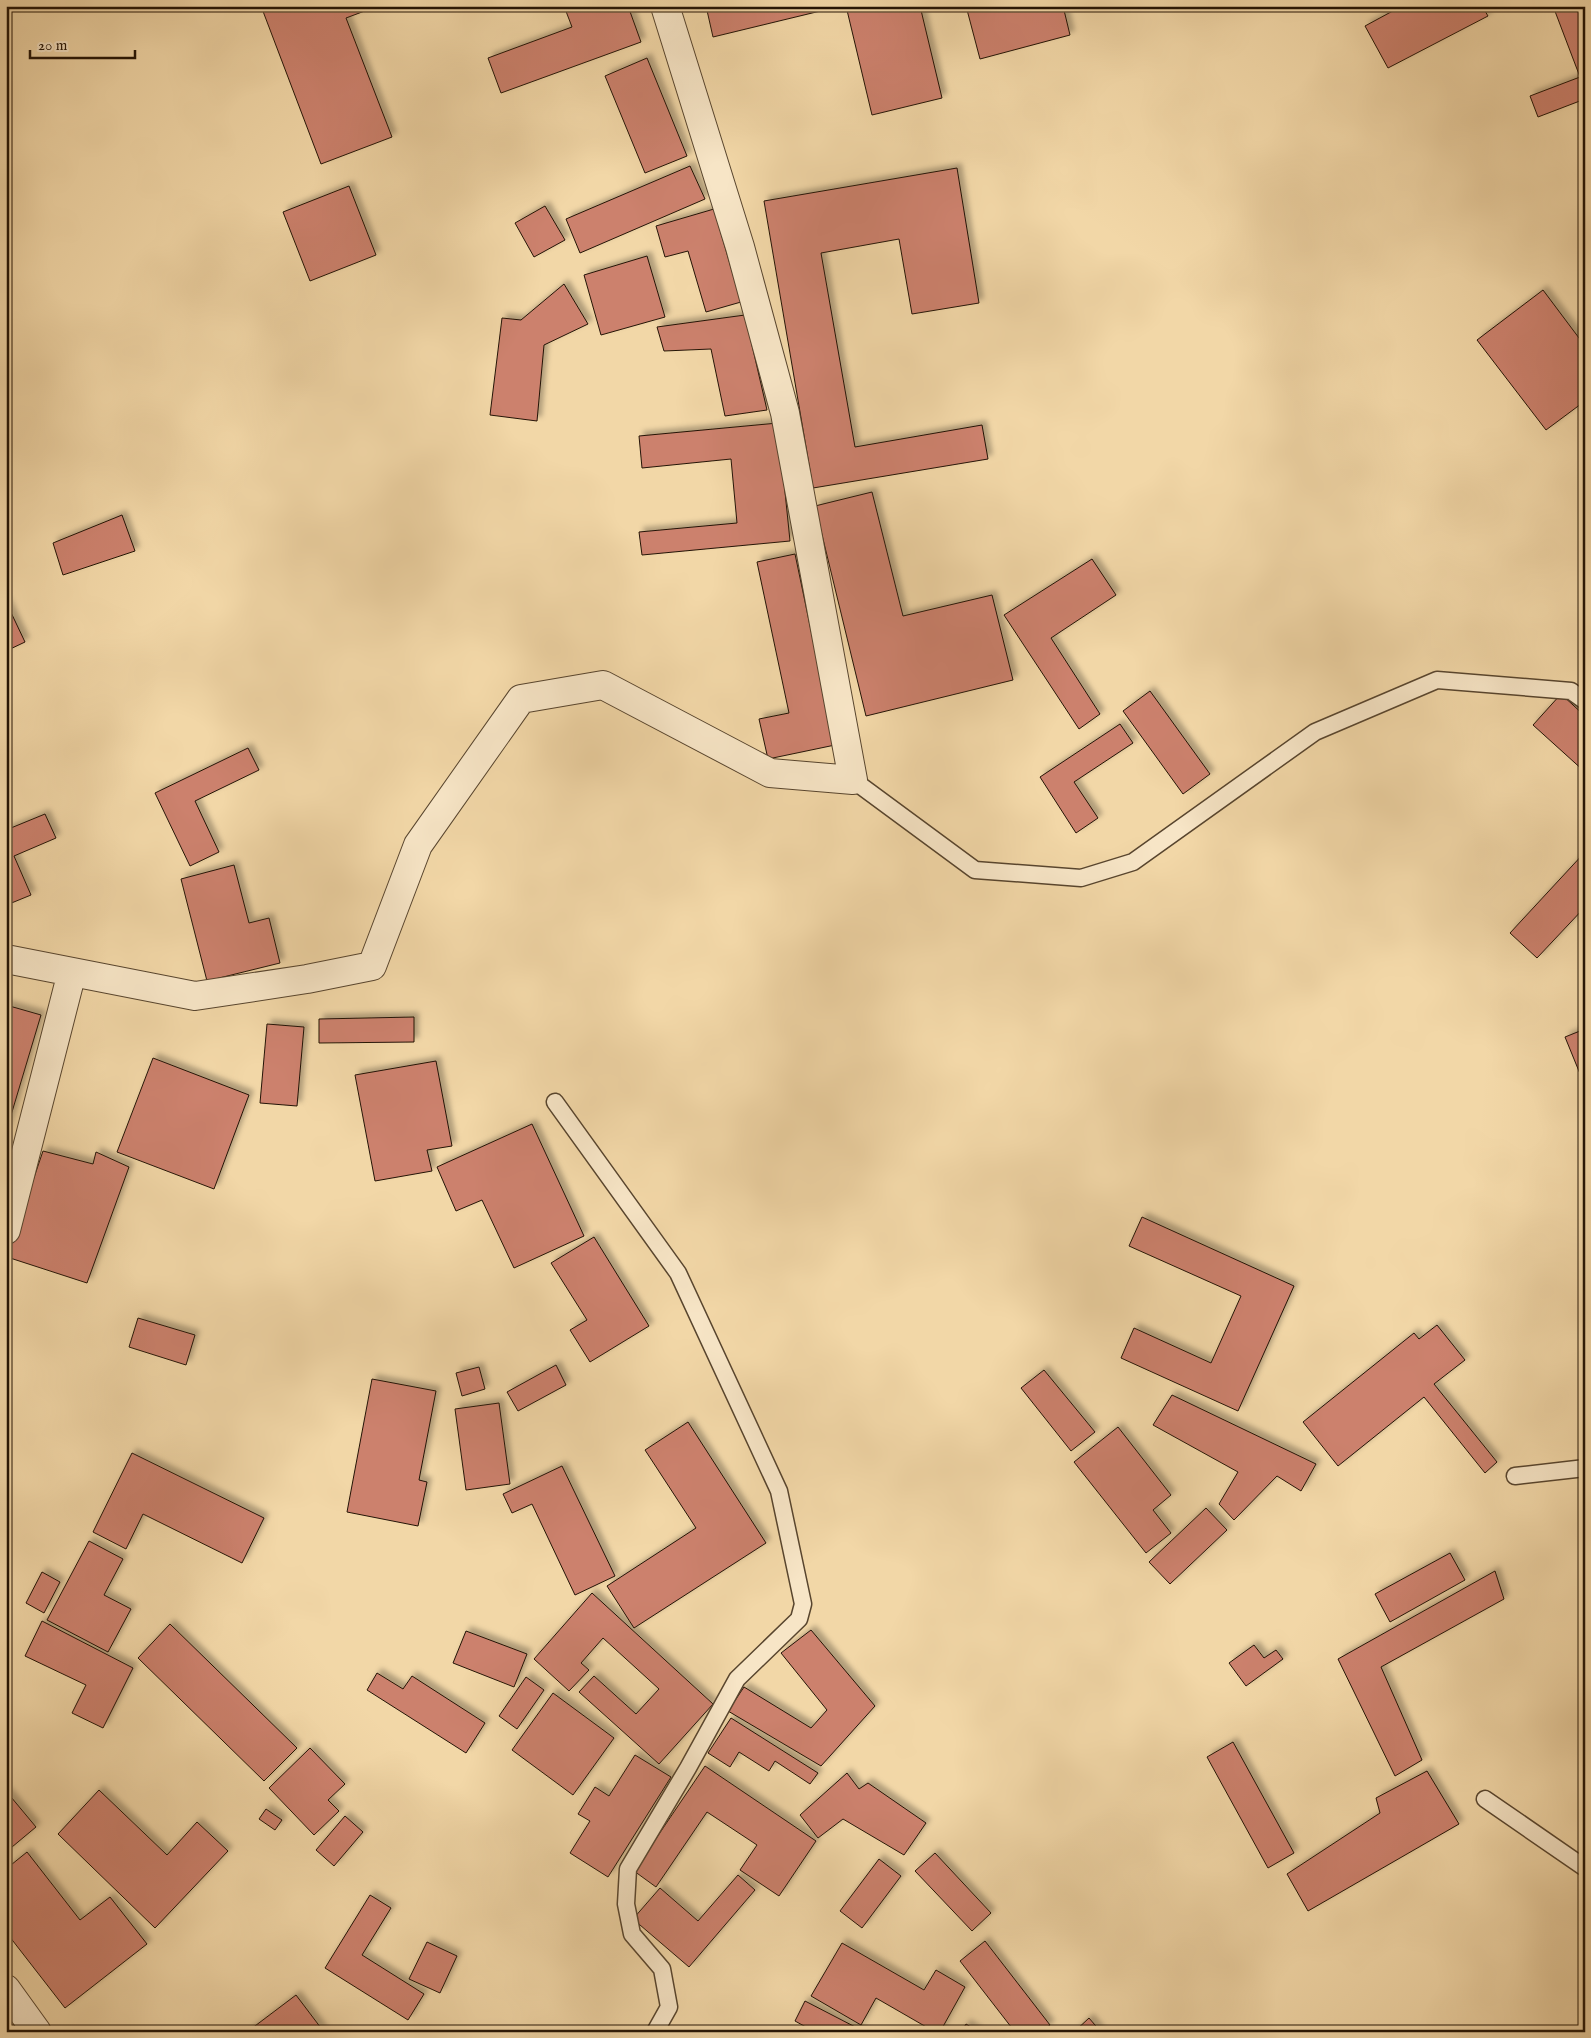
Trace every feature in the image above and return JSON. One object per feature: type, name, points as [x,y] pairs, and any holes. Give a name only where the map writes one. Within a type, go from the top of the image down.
[{"type":"street","points":[[6,960],[195,996],[307,980],[372,966],[418,845],[521,699],[603,685],[770,773],[853,780],[786,413],[740,247],[665,6]]},
{"type":"street","points":[[6,1230],[72,972]]},
{"type":"street","points":[[6,1989],[37,2032]]},
{"type":"lane","points":[[853,780],[975,870],[1081,878],[1133,862],[1315,732],[1437,680],[1571,691],[1585,701]]},
{"type":"lane","points":[[555,1102],[678,1273],[779,1491],[803,1604],[799,1619],[737,1679],[688,1768],[628,1869],[626,1904],[632,1934],[662,1969],[669,2006],[655,2032]]},
{"type":"lane","points":[[1515,1476],[1585,1468]]},
{"type":"lane","points":[[1485,1799],[1585,1868]]},
{"type":"building","points":[[261,6],[378,6],[346,18],[392,137],[321,164]]},
{"type":"building","points":[[564,6],[628,6],[641,42],[501,93],[488,58],[572,27]]},
{"type":"building","points":[[706,6],[841,6],[713,37]]},
{"type":"building","points":[[846,6],[920,6],[942,98],[872,115]]},
{"type":"building","points":[[966,6],[1063,6],[1070,35],[980,59]]},
{"type":"building","points":[[1402,6],[1482,6],[1488,16],[1388,68],[1365,26]]},
{"type":"building","points":[[1553,6],[1585,6],[1585,99],[1538,117],[1530,96],[1580,77]]},
{"type":"building","points":[[647,58],[687,156],[645,173],[605,76]]},
{"type":"building","points":[[690,166],[705,199],[580,253],[566,219]]},
{"type":"building","points":[[957,168],[979,303],[912,314],[899,239],[821,253],[855,447],[982,425],[988,459],[813,488],[764,201]]},
{"type":"building","points":[[349,186],[376,255],[310,281],[283,212]]},
{"type":"building","points":[[545,206],[565,240],[534,257],[515,223]]},
{"type":"building","points":[[714,209],[741,302],[706,312],[688,251],[665,257],[656,226]]},
{"type":"building","points":[[647,256],[665,317],[601,335],[584,275]]},
{"type":"building","points":[[564,284],[588,324],[544,345],[537,421],[490,415],[502,318],[521,320]]},
{"type":"building","points":[[1543,290],[1585,346],[1585,401],[1546,430],[1477,340]]},
{"type":"building","points":[[745,315],[767,410],[725,416],[711,349],[664,351],[657,327]]},
{"type":"building","points":[[778,423],[790,541],[642,555],[639,532],[737,523],[731,459],[642,468],[639,436]]},
{"type":"building","points":[[872,492],[903,616],[992,595],[1013,680],[866,716],[815,506]]},
{"type":"building","points":[[122,515],[135,551],[63,575],[53,543]]},
{"type":"building","points":[[795,554],[835,745],[768,759],[759,719],[789,713],[757,562]]},
{"type":"building","points":[[1092,559],[1116,595],[1051,638],[1100,714],[1079,729],[1004,615]]},
{"type":"building","points":[[6,602],[25,642],[6,651]]},
{"type":"building","points":[[1150,691],[1210,774],[1183,794],[1123,711]]},
{"type":"building","points":[[1561,694],[1585,716],[1585,772],[1533,725]]},
{"type":"building","points":[[1120,724],[1133,743],[1074,782],[1098,818],[1076,833],[1040,777]]},
{"type":"building","points":[[248,748],[259,770],[195,801],[219,852],[190,866],[155,793]]},
{"type":"building","points":[[45,814],[56,838],[14,856],[31,895],[9,904],[6,899],[6,830]]},
{"type":"building","points":[[1585,852],[1585,907],[1537,958],[1510,933]]},
{"type":"building","points":[[234,865],[249,923],[269,918],[280,963],[207,981],[181,879]]},
{"type":"building","points":[[6,1005],[41,1015],[6,1132]]},
{"type":"building","points":[[414,1017],[414,1042],[319,1043],[319,1019]]},
{"type":"building","points":[[267,1024],[304,1027],[297,1106],[260,1103]]},
{"type":"building","points":[[1585,1029],[1585,1086],[1565,1037]]},
{"type":"building","points":[[153,1058],[249,1095],[214,1189],[117,1152]]},
{"type":"building","points":[[436,1061],[452,1146],[427,1150],[432,1171],[375,1181],[355,1075]]},
{"type":"building","points":[[532,1124],[584,1236],[514,1268],[482,1200],[456,1211],[437,1167]]},
{"type":"building","points":[[43,1151],[93,1164],[96,1152],[129,1167],[87,1283],[7,1257]]},
{"type":"building","points":[[1142,1217],[1294,1286],[1238,1411],[1121,1358],[1134,1328],[1211,1363],[1241,1296],[1129,1246]]},
{"type":"building","points":[[594,1237],[649,1326],[590,1362],[570,1330],[587,1320],[551,1263]]},
{"type":"building","points":[[138,1318],[195,1335],[186,1365],[129,1347]]},
{"type":"building","points":[[1437,1325],[1465,1360],[1434,1384],[1497,1462],[1485,1473],[1424,1397],[1338,1466],[1303,1422],[1414,1333],[1419,1339]]},
{"type":"building","points":[[556,1365],[566,1385],[518,1411],[507,1392]]},
{"type":"building","points":[[479,1367],[485,1389],[462,1396],[456,1373]]},
{"type":"building","points":[[1044,1370],[1095,1432],[1071,1451],[1021,1388]]},
{"type":"building","points":[[372,1379],[436,1391],[419,1480],[427,1482],[418,1526],[347,1512]]},
{"type":"building","points":[[1172,1395],[1316,1464],[1301,1491],[1277,1476],[1234,1520],[1219,1504],[1238,1472],[1153,1425]]},
{"type":"building","points":[[499,1403],[510,1484],[466,1490],[455,1409]]},
{"type":"building","points":[[688,1422],[766,1543],[634,1628],[607,1586],[696,1528],[645,1450]]},
{"type":"building","points":[[1118,1427],[1171,1495],[1153,1510],[1171,1533],[1146,1553],[1074,1462]]},
{"type":"building","points":[[132,1453],[264,1518],[242,1563],[143,1514],[126,1549],[93,1532]]},
{"type":"building","points":[[562,1466],[615,1576],[575,1595],[532,1504],[512,1513],[503,1494]]},
{"type":"building","points":[[1206,1508],[1227,1530],[1170,1584],[1149,1562]]},
{"type":"building","points":[[89,1541],[123,1559],[104,1595],[131,1609],[108,1652],[47,1620]]},
{"type":"building","points":[[1450,1553],[1465,1580],[1390,1622],[1375,1594]]},
{"type":"building","points":[[1495,1571],[1504,1599],[1381,1667],[1422,1760],[1395,1776],[1338,1659]]},
{"type":"building","points":[[42,1572],[60,1582],[44,1613],[26,1603]]},
{"type":"building","points":[[592,1593],[713,1704],[659,1764],[579,1692],[594,1676],[636,1714],[659,1689],[603,1638],[581,1663],[589,1670],[569,1691],[534,1659]]},
{"type":"building","points":[[42,1621],[133,1668],[103,1728],[72,1713],[86,1685],[25,1656]]},
{"type":"building","points":[[170,1624],[297,1748],[264,1781],[138,1658]]},
{"type":"building","points":[[811,1630],[875,1706],[821,1766],[728,1711],[744,1687],[811,1728],[827,1710],[781,1653]]},
{"type":"building","points":[[466,1631],[527,1654],[514,1687],[453,1663]]},
{"type":"building","points":[[1254,1645],[1264,1658],[1276,1650],[1283,1659],[1246,1686],[1229,1663]]},
{"type":"building","points":[[377,1673],[403,1689],[412,1676],[485,1723],[466,1753],[367,1690]]},
{"type":"building","points":[[526,1677],[544,1690],[517,1729],[499,1716]]},
{"type":"building","points":[[553,1693],[614,1738],[573,1795],[512,1750]]},
{"type":"building","points":[[731,1718],[818,1773],[810,1784],[775,1761],[769,1771],[739,1752],[730,1767],[708,1753]]},
{"type":"building","points":[[1233,1742],[1294,1853],[1268,1868],[1207,1757]]},
{"type":"building","points":[[310,1748],[345,1784],[328,1800],[339,1811],[314,1835],[269,1788]]},
{"type":"building","points":[[635,1755],[671,1777],[608,1877],[570,1853],[590,1821],[578,1814],[595,1787],[609,1796]]},
{"type":"building","points":[[705,1766],[816,1841],[779,1896],[740,1870],[757,1845],[707,1812],[656,1887],[634,1871]]},
{"type":"building","points":[[1427,1771],[1459,1824],[1308,1911],[1287,1874],[1380,1813],[1376,1798]]},
{"type":"building","points":[[847,1773],[859,1789],[868,1783],[926,1823],[904,1855],[843,1819],[818,1838],[800,1815]]},
{"type":"building","points":[[99,1790],[167,1855],[197,1822],[228,1851],[155,1928],[58,1834]]},
{"type":"building","points":[[6,1791],[36,1827],[6,1852]]},
{"type":"building","points":[[266,1809],[282,1820],[275,1830],[259,1819]]},
{"type":"building","points":[[345,1816],[363,1832],[334,1866],[316,1850]]},
{"type":"building","points":[[27,1852],[80,1920],[110,1897],[147,1944],[65,2008],[6,1932],[6,1869]]},
{"type":"building","points":[[935,1853],[991,1913],[972,1931],[915,1871]]},
{"type":"building","points":[[879,1859],[901,1876],[862,1928],[840,1911]]},
{"type":"building","points":[[738,1875],[755,1890],[689,1967],[633,1919],[660,1888],[698,1921]]},
{"type":"building","points":[[370,1895],[391,1908],[362,1955],[424,1994],[408,2020],[325,1968]]},
{"type":"building","points":[[985,1941],[1050,2025],[1041,2032],[1015,2032],[960,1961]]},
{"type":"building","points":[[427,1942],[457,1956],[440,1993],[409,1979]]},
{"type":"building","points":[[842,1943],[924,1990],[936,1970],[965,1987],[940,2032],[935,2032],[876,1998],[861,2025],[811,1996]]},
{"type":"building","points":[[296,1995],[324,2032],[247,2032]]},
{"type":"building","points":[[805,2001],[863,2032],[815,2032],[795,2021]]},
{"type":"building","points":[[1089,2018],[1101,2032],[1074,2032]]},
{"type":"building","points":[[966,2024],[979,2032],[961,2032]]}]
